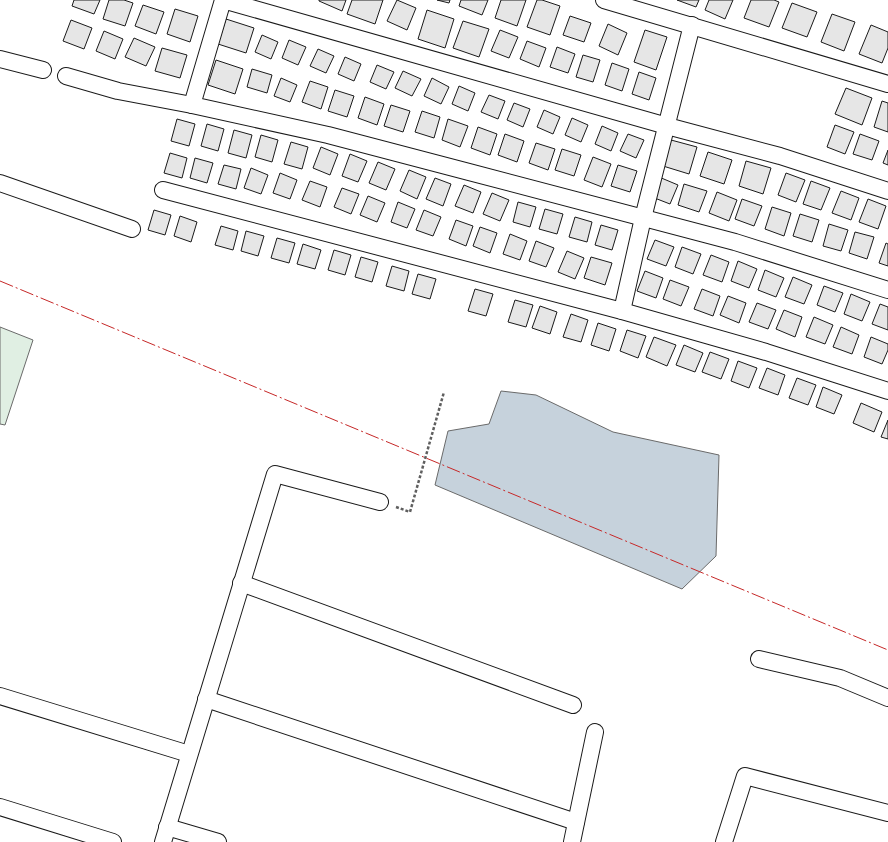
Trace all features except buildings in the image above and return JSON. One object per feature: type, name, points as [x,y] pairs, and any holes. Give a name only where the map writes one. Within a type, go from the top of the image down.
[{"type":"street","points":[[192,105],[223,0],[667,126],[780,156],[888,191]]},
{"type":"street","points":[[604,0],[888,84]]},
{"type":"street","points":[[622,311],[643,218],[692,25]]},
{"type":"street","points":[[0,59],[43,70]]},
{"type":"street","points":[[66,76],[118,91],[192,105],[328,135],[735,242],[888,290]]},
{"type":"street","points":[[0,183],[132,229]]},
{"type":"street","points":[[163,190],[622,311],[766,352],[888,391]]},
{"type":"street","points":[[218,842],[165,834],[275,474],[380,502]]},
{"type":"street","points":[[241,583],[573,705]]},
{"type":"street","points":[[760,659],[840,678],[888,698]]},
{"type":"street","points":[[0,696],[189,754]]},
{"type":"street","points":[[206,699],[576,822]]},
{"type":"street","points":[[572,842],[595,732]]},
{"type":"street","points":[[724,842],[745,776],[888,813]]},
{"type":"street","points":[[0,807],[113,842]]},
{"type":"path","points":[[380,502],[410,512],[444,392]]},
{"type":"green space","points":[[0,327],[33,340],[5,425],[0,424]]},
{"type":"shaded area","points":[[501,391],[536,395],[613,432],[719,455],[716,556],[682,589],[435,485],[448,431],[489,424]]},
{"type":"power","points":[[0,281],[888,650]]}]
